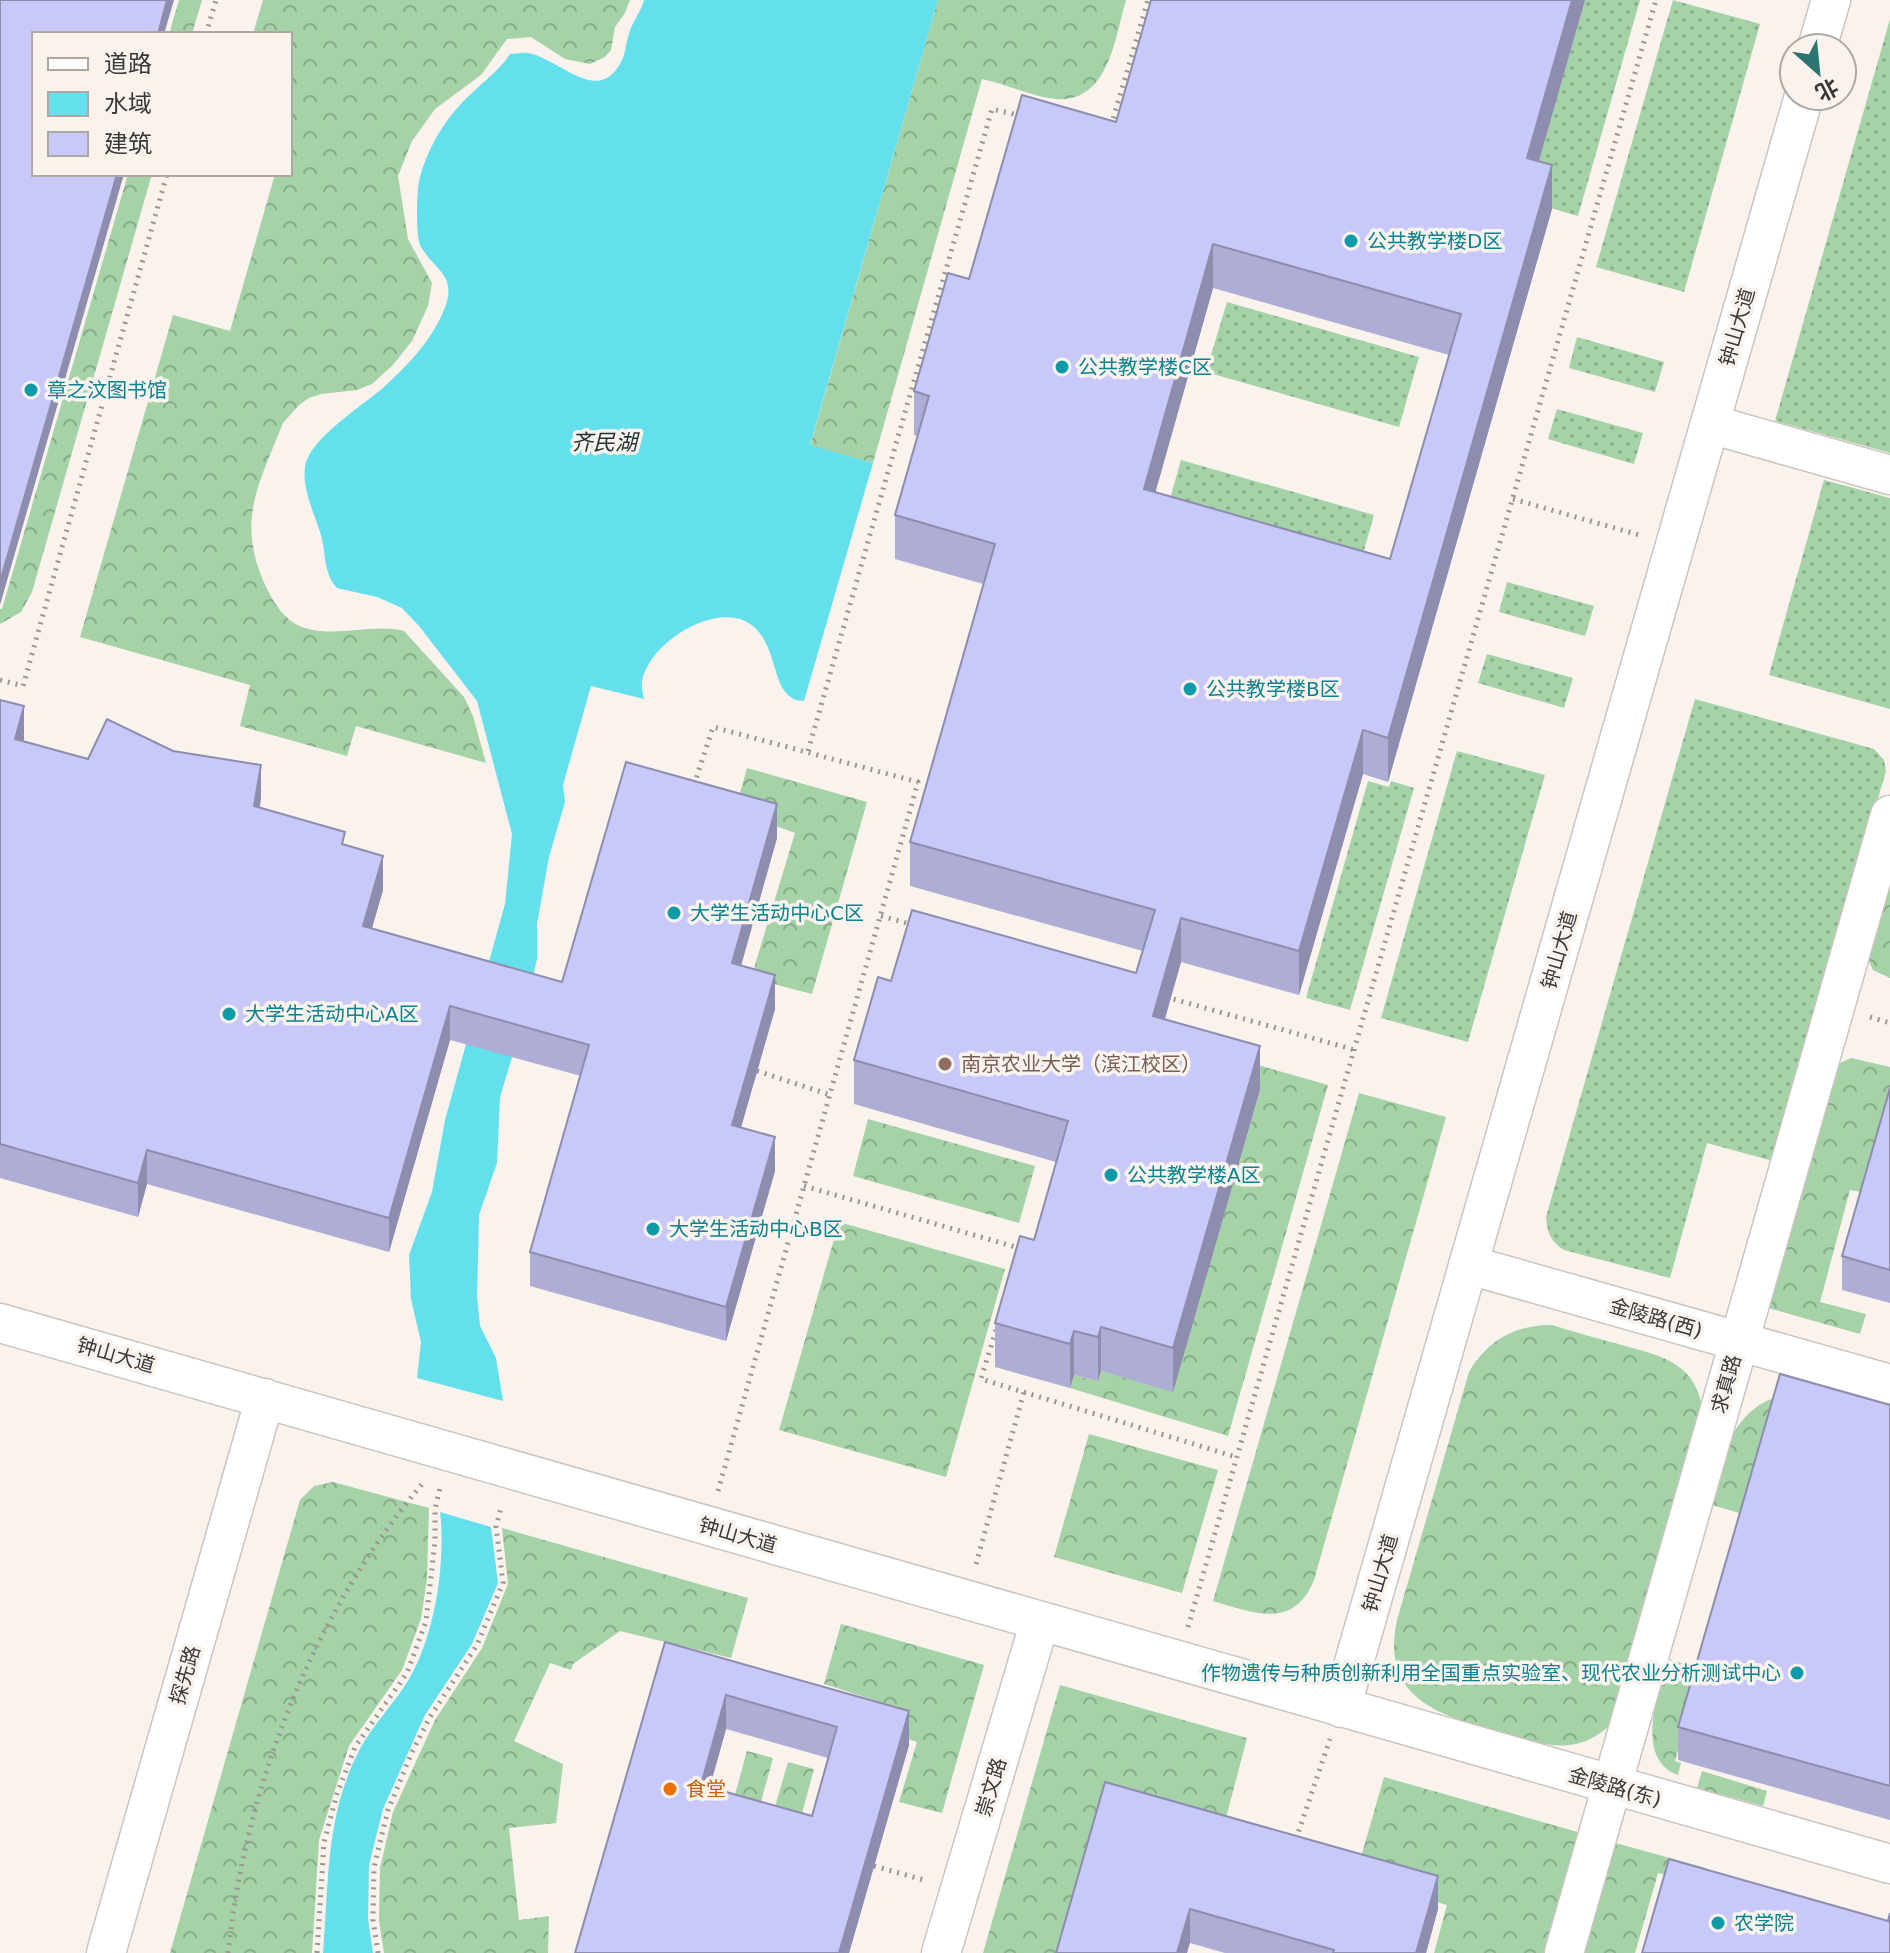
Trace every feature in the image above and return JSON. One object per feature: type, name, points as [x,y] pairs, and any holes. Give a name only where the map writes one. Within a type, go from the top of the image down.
[{"type":"lane","points":[[1822,32],[1831,0]]},
{"type":"lane","name":"钟山大道","points":[[0,1323],[1341,1708],[1799,112]]},
{"type":"lane","points":[[1710,424],[1890,475]]},
{"type":"lane","name":"求真路","points":[[1564,1953],[1890,815]]},
{"type":"lane","name":"金陵路(西)","points":[[1469,1265],[1890,1384]]},
{"type":"lane","name":"探先路","points":[[106,1953],[265,1398]]},
{"type":"lane","name":"崇文路","points":[[941,1953],[1040,1621]]},
{"type":"lane","name":"金陵路(东)","points":[[1341,1708],[1890,1864]]},
{"type":"path","points":[[207,32],[216,0]]},
{"type":"path","points":[[1107,139],[1148,0]]},
{"type":"path","points":[[1178,1662],[1656,0]]},
{"type":"path","points":[[808,751],[992,109],[1035,120]]},
{"type":"path","points":[[0,680],[23,686],[166,176]]},
{"type":"path","points":[[1513,499],[1675,544]]},
{"type":"path","points":[[690,798],[713,727],[918,782],[708,1526]]},
{"type":"path","points":[[881,916],[927,929]]},
{"type":"path","points":[[1156,994],[1355,1050]]},
{"type":"path","points":[[757,1071],[830,1095]]},
{"type":"path","points":[[804,1186],[1019,1248],[1015,1263]]},
{"type":"path","points":[[998,1321],[981,1379],[1236,1457]]},
{"type":"path","points":[[966,1601],[1024,1392]]},
{"type":"path","points":[[228,1953],[239,1877],[251,1825],[284,1723],[305,1674],[328,1626],[384,1535],[449,1451]]},
{"type":"path","points":[[317,1953],[324,1842],[337,1794],[355,1747],[407,1673],[426,1621],[435,1541],[435,1509],[449,1451]]},
{"type":"path","points":[[378,1953],[373,1920],[374,1867],[388,1810],[430,1717],[477,1645],[503,1583],[496,1526],[512,1469]]},
{"type":"path","points":[[1291,1852],[1341,1708]]},
{"type":"path","points":[[874,1866],[960,1890]]},
{"type":"green space","points":[[179,0],[202,0],[193,32],[170,32]]},
{"type":"green space","points":[[263,0],[630,0],[615,27],[611,50],[605,57],[590,64],[565,59],[531,37],[507,39],[481,75],[435,109],[412,141],[398,176],[408,239],[432,283],[428,306],[412,341],[372,384],[357,390],[321,394],[299,405],[283,423],[265,466],[254,504],[251,524],[257,565],[282,613],[299,626],[317,631],[404,631],[464,697],[473,716],[486,763],[356,726],[347,756],[240,726],[250,685],[80,637],[173,315],[230,331],[274,176],[292,176],[292,32],[254,32]]},
{"type":"green space","points":[[938,0],[1126,0],[1107,65],[1088,90],[1074,97],[1056,99],[982,79],[873,463],[810,446]]},
{"type":"green space","points":[[1585,0],[1640,0],[1578,216],[1527,201]]},
{"type":"green space","points":[[1673,0],[1760,24],[1684,292],[1596,267]]},
{"type":"green space","points":[[1890,19],[1890,453],[1775,421]]},
{"type":"green space","points":[[127,176],[151,176],[32,592],[21,612],[0,624]]},
{"type":"green space","points":[[1227,302],[1419,357],[1399,427],[1206,372]]},
{"type":"green space","points":[[1577,337],[1664,362],[1655,392],[1569,368]]},
{"type":"green space","points":[[1557,409],[1643,433],[1634,464],[1548,439]]},
{"type":"green space","points":[[1181,460],[1374,515],[1354,585],[1161,531]]},
{"type":"green space","points":[[1824,480],[1890,498],[1890,709],[1769,675]]},
{"type":"green space","points":[[1507,582],[1594,606],[1585,636],[1499,612]]},
{"type":"green space","points":[[1487,654],[1573,678],[1564,708],[1478,683]]},
{"type":"green space","points":[[1695,699],[1874,749],[1884,760],[1886,771],[1773,1161],[1707,1143],[1670,1278],[1564,1250],[1550,1236],[1546,1217]]},
{"type":"green space","points":[[1457,751],[1545,775],[1468,1042],[1381,1018]]},
{"type":"green space","points":[[747,768],[867,802],[812,994],[751,978],[795,833],[735,811]]},
{"type":"green space","points":[[1368,781],[1389,787],[1391,781],[1414,788],[1350,1010],[1306,998]]},
{"type":"green space","points":[[1890,873],[1890,978],[1873,970],[1867,957]]},
{"type":"green space","points":[[1160,1037],[1328,1085],[1228,1436],[1070,1388],[1074,1375],[1098,1381],[1101,1371],[1173,1391],[1195,1315],[1123,1294],[1238,1167],[1260,1091]]},
{"type":"green space","points":[[1851,1058],[1890,1067],[1890,1091],[1862,1192],[1850,1190],[1820,1302],[1866,1314],[1860,1334],[1765,1307],[1838,1064]]},
{"type":"green space","points":[[1359,1093],[1446,1117],[1314,1580],[1306,1596],[1295,1606],[1284,1612],[1257,1613],[1213,1601]]},
{"type":"green space","points":[[868,1119],[1035,1166],[1019,1223],[853,1176]]},
{"type":"green space","points":[[839,1222],[1005,1269],[946,1477],[779,1430]]},
{"type":"green space","points":[[1552,1325],[1662,1357],[1685,1371],[1699,1396],[1703,1413],[1614,1721],[1600,1733],[1571,1745],[1526,1740],[1471,1724],[1432,1708],[1405,1684],[1397,1667],[1394,1646],[1397,1620],[1469,1372],[1485,1351],[1504,1336],[1526,1328]]},
{"type":"green space","points":[[1780,1396],[1746,1515],[1712,1505],[1734,1432],[1754,1409]]},
{"type":"green space","points":[[1089,1434],[1218,1470],[1182,1593],[1054,1557]]},
{"type":"green space","points":[[333,1482],[429,1508],[427,1579],[421,1619],[402,1670],[349,1746],[319,1840],[312,1953],[170,1953],[300,1500],[314,1486]]},
{"type":"green space","points":[[502,1528],[748,1598],[731,1658],[620,1631],[573,1664],[571,1670],[550,1663],[514,1741],[563,1764],[556,1823],[509,1828],[519,1920],[549,1916],[548,1953],[384,1953],[379,1921],[380,1868],[393,1812],[435,1720],[482,1648],[508,1584]]},
{"type":"green space","points":[[841,1624],[984,1665],[942,1813],[899,1802],[917,1742],[894,1734],[902,1709],[824,1684]]},
{"type":"green space","points":[[1668,1659],[1701,1669],[1675,1761],[1681,1763],[1678,1775],[1664,1766],[1656,1754],[1653,1739],[1655,1705]]},
{"type":"green space","points":[[1060,1685],[1247,1738],[1222,1833],[1059,1953],[983,1953]]},
{"type":"green space","points":[[747,1751],[773,1758],[756,1820],[730,1813]]},
{"type":"green space","points":[[788,1762],[814,1769],[797,1832],[770,1824]]},
{"type":"green space","points":[[1702,1771],[1767,1791],[1763,1806],[1697,1788]]},
{"type":"green space","points":[[1384,1777],[1581,1833],[1546,1953],[1434,1953],[1447,1905],[1355,1878]]},
{"type":"green space","points":[[1612,1842],[1706,1868],[1702,1884],[1658,1873],[1635,1953],[1580,1953]]},
{"type":"water","name":"齐民湖","points":[[644,0],[938,0],[810,445],[873,463],[804,701],[792,698],[785,691],[757,630],[745,621],[731,617],[699,623],[668,642],[647,667],[642,683],[644,699],[591,686],[563,785],[565,802],[549,857],[537,924],[537,959],[500,1097],[497,1163],[479,1215],[477,1296],[480,1326],[496,1358],[503,1401],[417,1378],[421,1342],[411,1299],[409,1255],[432,1192],[445,1120],[505,904],[512,834],[477,701],[402,608],[377,597],[337,588],[332,582],[307,492],[305,467],[316,445],[326,434],[411,361],[433,332],[444,310],[448,298],[447,281],[421,247],[417,215],[419,181],[433,144],[446,122],[510,54],[528,53],[579,77],[603,80],[614,73],[623,58],[630,30]]},
{"type":"water","points":[[440,1512],[491,1527],[498,1583],[472,1644],[425,1715],[383,1809],[369,1865],[368,1918],[373,1953],[323,1953],[328,1875],[340,1799],[360,1749],[409,1679],[426,1641],[440,1575]]},
{"type":"building","name":"章之汶图书馆","points":[[0,0],[167,0],[159,32],[32,32],[32,176],[116,176],[0,582]]},
{"type":"building","points":[[1151,0],[1572,0],[1527,158],[1552,165],[1388,738],[1363,730],[1299,951],[1181,918],[1153,1016],[1260,1046],[1173,1348],[1101,1327],[1098,1337],[1074,1331],[1070,1344],[995,1323],[1020,1236],[1034,1240],[1068,1121],[854,1060],[878,977],[891,981],[912,910],[1136,973],[1155,910],[910,842],[995,544],[895,515],[929,396],[914,391],[948,273],[969,279],[1022,95],[1116,122]],"holes":[[[1213,244],[1461,314],[1390,559],[1144,489]]]},
{"type":"building","points":[[0,700],[24,706],[15,739],[88,759],[107,719],[173,751],[261,765],[254,806],[345,832],[342,844],[383,856],[363,926],[562,982],[626,762],[777,804],[732,963],[775,975],[732,1125],[775,1137],[726,1307],[530,1252],[589,1045],[450,1006],[389,1218],[147,1150],[138,1183],[0,1144]]},
{"type":"building","points":[[1890,1088],[1890,1270],[1842,1256]]},
{"type":"building","name":"作物遗传与种质创新利用全国重点实验室、现代农业分析测试中心","points":[[1780,1374],[1890,1405],[1890,1786],[1678,1727]]},
{"type":"building","name":"食堂","points":[[665,1642],[909,1711],[839,1953],[575,1953]],"holes":[[[726,1695],[837,1727],[812,1816],[701,1785]]]},
{"type":"building","points":[[1105,1782],[1438,1876],[1416,1953],[1333,1953],[1334,1950],[1190,1909],[1177,1953],[1056,1953]]},
{"type":"building","points":[[1669,1859],[1888,1921],[1890,1913],[1890,1953],[1642,1953]]},
{"type":"place","name":"公共教学楼D区","points":[[1351,241]]},
{"type":"place","name":"公共教学楼C区","points":[[1062,367]]},
{"type":"place","name":"章之汶图书馆","points":[[31,390]]},
{"type":"place","name":"公共教学楼B区","points":[[1190,689]]},
{"type":"place","name":"大学生活动中心C区","points":[[674,913]]},
{"type":"place","name":"大学生活动中心A区","points":[[229,1014]]},
{"type":"place","name":"南京农业大学（滨江校区）","points":[[945,1064]]},
{"type":"place","name":"公共教学楼A区","points":[[1111,1175]]},
{"type":"place","name":"大学生活动中心B区","points":[[653,1229]]},
{"type":"place","name":"作物遗传与种质创新利用全国重点实验室、现代农业分析测试中心","points":[[1797,1673]]},
{"type":"place","name":"食堂","points":[[670,1789]]},
{"type":"place","name":"农学院","points":[[1718,1923]]}]
